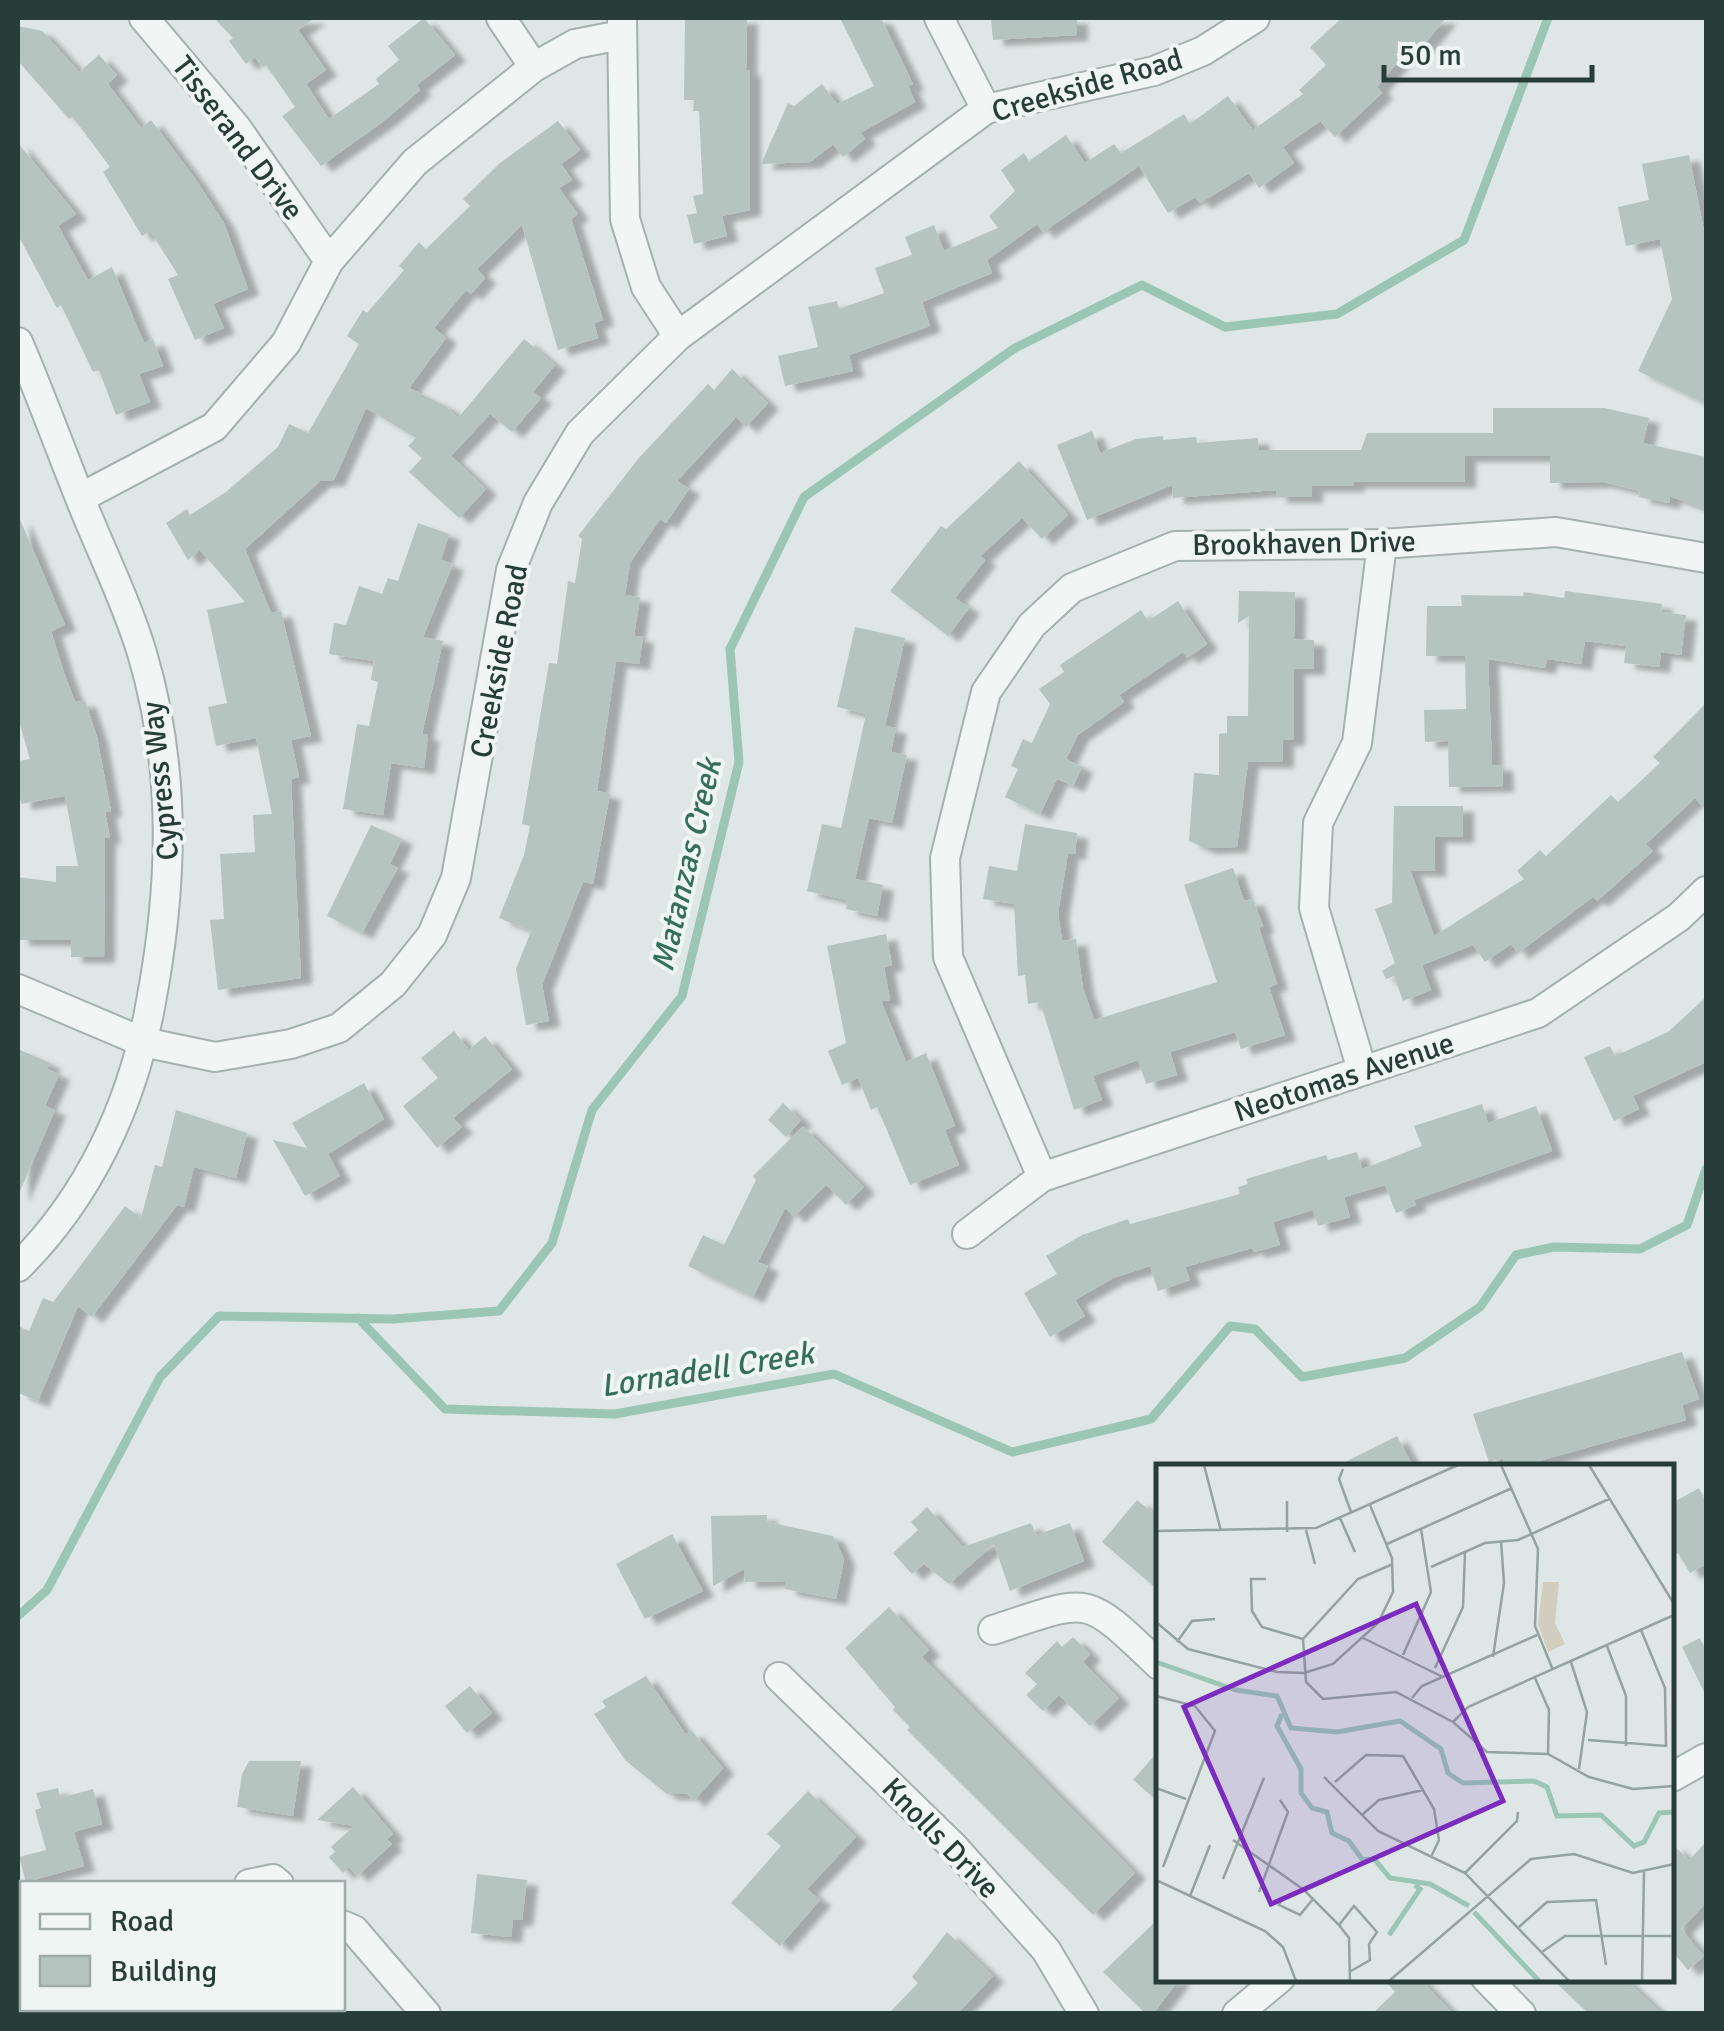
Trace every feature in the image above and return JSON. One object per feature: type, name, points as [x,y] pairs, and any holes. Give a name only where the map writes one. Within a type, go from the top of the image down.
[{"type":"street","name":"Tisserand Drive","points":[[144,18],[236,128],[329,260]]},
{"type":"street","points":[[502,18],[534,67]]},
{"type":"street","points":[[940,18],[986,109]]},
{"type":"street","name":"Creekside Road","points":[[18,988],[144,1042],[215,1057],[291,1044],[339,1028],[393,984],[432,935],[456,878],[511,570],[538,504],[580,433],[678,336],[986,109],[1154,71],[1202,52],[1255,18]]},
{"type":"street","points":[[80,498],[214,427],[286,343],[329,260],[416,162],[534,67],[575,44],[621,26],[625,219],[646,287],[678,336]]},
{"type":"street","name":"Cypress Way","points":[[18,342],[141,652],[163,756],[170,837],[168,903],[144,1042],[114,1127],[82,1187],[48,1236],[18,1267]]},
{"type":"street","name":"Brookhaven Drive","points":[[1042,1177],[948,957],[945,858],[986,692],[1032,624],[1072,588],[1175,546],[1382,544],[1556,532],[1706,558]]},
{"type":"street","points":[[1362,1070],[1314,908],[1318,824],[1357,743],[1382,544]]},
{"type":"street","name":"Neotomas Avenue","points":[[967,1234],[1042,1177],[1538,1013],[1679,917],[1706,891]]},
{"type":"street","points":[[992,1630],[1072,1604],[1102,1611],[1156,1662]]},
{"type":"street","name":"Knolls Drive","points":[[779,1678],[954,1847],[1046,1950],[1084,2014]]},
{"type":"street","points":[[1674,1776],[1706,1758]]},
{"type":"street","points":[[345,1926],[354,1930],[426,2014]]},
{"type":"street","points":[[1237,2014],[1276,1981]]},
{"type":"street","points":[[1489,1981],[1521,2014]]},
{"type":"building","points":[[214,18],[315,18],[298,30],[326,70],[306,84],[329,119],[379,84],[376,79],[399,60],[388,46],[424,18],[455,55],[417,85],[420,90],[385,120],[321,166],[282,116],[295,107],[266,65],[262,67],[255,57],[246,64],[229,41],[233,38]]},
{"type":"building","points":[[685,18],[747,18],[746,70],[750,70],[750,210],[722,216],[727,236],[694,244],[687,215],[697,213],[693,196],[703,194],[699,111],[693,111],[694,100],[684,100]]},
{"type":"building","points":[[840,18],[881,18],[913,84],[908,86],[915,102],[860,133],[865,139],[843,157],[833,144],[810,162],[761,164],[788,103],[794,106],[822,84],[837,104],[874,86]]},
{"type":"building","points":[[991,18],[1077,18],[1077,35],[993,40]]},
{"type":"building","points":[[1342,18],[1446,18],[1422,47],[1415,41],[1377,87],[1382,93],[1335,137],[1320,121],[1283,147],[1294,163],[1259,188],[1249,173],[1200,203],[1195,197],[1168,213],[1139,166],[1043,232],[1037,224],[987,260],[992,273],[922,302],[930,326],[849,355],[853,371],[785,386],[778,356],[818,347],[808,307],[837,301],[839,309],[884,293],[875,268],[912,255],[905,237],[934,225],[944,251],[998,228],[989,216],[1015,191],[1001,170],[1024,153],[1029,161],[1066,135],[1085,163],[1114,144],[1121,153],[1184,114],[1190,124],[1228,96],[1253,130],[1303,94],[1299,90],[1326,65],[1310,47]]},
{"type":"building","points":[[18,26],[42,31],[79,72],[99,55],[117,75],[108,84],[141,128],[151,120],[196,180],[224,223],[248,289],[213,304],[224,328],[195,340],[168,279],[178,275],[150,231],[142,236],[103,172],[110,167],[72,116],[69,119],[18,61]]},
{"type":"building","points":[[558,121],[580,150],[561,164],[572,180],[559,188],[578,214],[571,219],[603,320],[594,323],[598,338],[558,350],[522,225],[477,269],[485,278],[471,294],[466,290],[434,328],[446,338],[409,388],[446,406],[458,418],[524,339],[555,365],[533,392],[541,398],[512,432],[490,414],[451,456],[486,489],[459,518],[409,472],[422,458],[408,446],[416,438],[366,408],[334,480],[320,481],[245,549],[271,613],[281,611],[311,736],[291,740],[299,777],[291,779],[301,978],[218,990],[210,920],[224,919],[220,854],[255,852],[253,815],[272,814],[256,738],[216,746],[208,707],[227,703],[207,610],[245,602],[200,550],[188,560],[166,523],[187,509],[190,515],[226,492],[278,447],[289,424],[308,433],[359,344],[347,336],[363,310],[367,313],[404,270],[399,266],[419,242],[426,249],[470,206],[463,199],[500,163]]},
{"type":"building","points":[[18,143],[76,214],[58,226],[88,280],[112,267],[144,343],[153,339],[163,366],[139,374],[150,402],[116,415],[99,370],[93,372],[61,305],[57,308],[18,235]]},
{"type":"building","points":[[1689,155],[1706,241],[1706,404],[1638,371],[1672,299],[1660,239],[1626,246],[1618,207],[1649,200],[1642,164]]},
{"type":"building","points":[[732,369],[768,403],[746,427],[736,417],[677,481],[689,489],[666,523],[660,519],[630,563],[625,595],[640,597],[634,636],[643,637],[639,664],[616,661],[597,791],[610,794],[593,884],[583,882],[542,985],[549,1021],[526,1025],[516,969],[531,931],[499,918],[524,855],[530,826],[522,824],[549,663],[557,664],[568,581],[575,583],[582,539],[578,536],[638,459],[708,384],[714,390]]},
{"type":"building","points":[[1493,408],[1604,408],[1649,418],[1643,443],[1706,457],[1706,509],[1670,496],[1669,503],[1639,497],[1640,491],[1603,482],[1550,483],[1550,456],[1465,456],[1465,482],[1312,486],[1312,497],[1276,497],[1276,490],[1173,498],[1172,485],[1087,520],[1057,445],[1092,431],[1100,453],[1136,439],[1163,436],[1163,440],[1196,437],[1197,443],[1258,438],[1259,450],[1361,450],[1367,433],[1493,433]]},
{"type":"building","points":[[1019,461],[1068,515],[1042,539],[1022,518],[980,556],[985,560],[955,598],[969,608],[948,636],[890,591],[941,526],[946,529]]},
{"type":"building","points":[[19,517],[65,625],[51,631],[64,673],[75,702],[85,701],[97,737],[111,811],[105,812],[110,838],[105,838],[104,957],[71,957],[71,940],[18,940],[18,877],[56,882],[56,866],[78,866],[65,796],[21,804],[18,787],[18,761],[30,759],[18,718]]},
{"type":"building","points":[[418,523],[449,534],[441,560],[453,564],[423,637],[443,641],[422,734],[428,735],[424,768],[391,763],[383,815],[343,809],[357,724],[369,726],[378,682],[371,680],[374,661],[329,654],[334,623],[346,625],[359,586],[382,594],[388,578],[398,581]]},
{"type":"building","points":[[1239,591],[1295,592],[1294,639],[1314,640],[1314,669],[1294,669],[1294,740],[1283,740],[1283,762],[1248,762],[1237,847],[1205,848],[1189,841],[1194,773],[1219,775],[1219,734],[1227,733],[1227,716],[1248,716],[1249,616],[1238,623]]},
{"type":"building","points":[[1565,591],[1662,604],[1661,612],[1686,615],[1681,655],[1661,652],[1659,667],[1624,663],[1626,646],[1585,641],[1581,664],[1547,659],[1545,668],[1488,659],[1492,765],[1502,765],[1503,786],[1449,787],[1448,741],[1425,742],[1424,710],[1466,709],[1465,656],[1426,656],[1427,606],[1462,606],[1461,595],[1523,596],[1524,592],[1564,598]]},
{"type":"building","points":[[1178,601],[1207,644],[1187,658],[1183,652],[1119,695],[1124,702],[1078,735],[1066,759],[1082,767],[1073,786],[1057,779],[1040,814],[1005,797],[1018,769],[1011,766],[1023,739],[1032,743],[1050,704],[1039,689],[1064,672],[1060,665],[1141,610],[1148,621]]},
{"type":"building","points":[[855,627],[905,638],[885,726],[896,728],[891,752],[907,755],[892,823],[869,818],[855,879],[883,885],[877,916],[846,909],[847,900],[807,891],[822,824],[841,828],[866,714],[837,707]]},
{"type":"building","points":[[1706,703],[1706,810],[1695,798],[1646,844],[1653,851],[1597,901],[1593,897],[1518,953],[1511,944],[1485,962],[1473,945],[1422,965],[1431,990],[1403,1001],[1394,976],[1386,979],[1382,971],[1395,963],[1375,909],[1392,903],[1394,806],[1463,806],[1463,837],[1435,837],[1435,871],[1410,870],[1434,936],[1524,879],[1517,871],[1540,850],[1546,856],[1611,795],[1618,802],[1660,763],[1653,757]]},
{"type":"building","points":[[1025,824],[1077,833],[1075,854],[1068,853],[1058,913],[1062,941],[1076,939],[1083,988],[1094,1020],[1217,982],[1184,885],[1233,868],[1244,901],[1253,899],[1263,926],[1259,928],[1277,984],[1269,987],[1285,1035],[1241,1049],[1235,1032],[1170,1052],[1177,1075],[1146,1084],[1138,1060],[1093,1076],[1102,1100],[1074,1110],[1040,1002],[1028,1004],[1025,975],[1018,976],[1014,904],[983,899],[989,866],[1017,871]]},
{"type":"building","points":[[371,825],[402,839],[390,864],[398,868],[362,933],[327,916]]},
{"type":"building","points":[[886,934],[892,965],[884,967],[890,1000],[881,1001],[906,1062],[926,1053],[955,1126],[945,1130],[959,1165],[910,1185],[877,1107],[871,1110],[858,1078],[842,1085],[828,1051],[846,1043],[827,946]]},
{"type":"building","points":[[1706,997],[1706,1062],[1633,1096],[1639,1109],[1614,1121],[1584,1057],[1610,1046],[1615,1056],[1668,1032]]},
{"type":"building","points":[[454,1031],[469,1050],[485,1036],[512,1069],[453,1118],[462,1127],[437,1148],[403,1106],[438,1078],[421,1058]]},
{"type":"building","points":[[18,1049],[50,1063],[47,1069],[59,1074],[45,1106],[55,1110],[18,1196]]},
{"type":"building","points":[[364,1083],[384,1119],[328,1154],[340,1176],[305,1196],[273,1140],[307,1148],[292,1123]]},
{"type":"building","points":[[783,1103],[801,1120],[786,1137],[768,1120]]},
{"type":"building","points":[[1482,1104],[1488,1123],[1536,1106],[1552,1151],[1414,1200],[1416,1205],[1396,1213],[1385,1185],[1344,1197],[1350,1217],[1318,1226],[1313,1210],[1273,1222],[1280,1245],[1254,1252],[1252,1248],[1185,1267],[1190,1280],[1158,1291],[1150,1266],[1113,1278],[1075,1300],[1085,1316],[1050,1337],[1024,1293],[1057,1274],[1046,1256],[1082,1235],[1128,1219],[1130,1224],[1240,1194],[1238,1187],[1248,1184],[1246,1179],[1326,1155],[1328,1160],[1357,1152],[1362,1169],[1422,1146],[1414,1126]]},
{"type":"building","points":[[176,1110],[247,1133],[236,1178],[194,1167],[184,1207],[177,1205],[92,1317],[78,1306],[38,1401],[18,1393],[18,1326],[29,1331],[43,1298],[53,1302],[125,1206],[141,1218],[155,1165],[162,1167]]},
{"type":"building","points":[[803,1126],[864,1187],[846,1205],[826,1185],[794,1217],[785,1208],[758,1262],[768,1266],[753,1297],[688,1266],[703,1235],[724,1245],[756,1180],[753,1176]]},
{"type":"building","points":[[1682,1352],[1699,1399],[1682,1405],[1686,1420],[1528,1464],[1504,1464],[1503,1458],[1489,1462],[1473,1414]]},
{"type":"building","points":[[1397,1436],[1412,1464],[1341,1464]]},
{"type":"building","points":[[1699,1488],[1706,1502],[1706,1564],[1690,1573],[1678,1553],[1674,1555],[1674,1502]]},
{"type":"building","points":[[1137,1500],[1156,1516],[1156,1588],[1102,1542]]},
{"type":"building","points":[[927,1507],[963,1547],[1031,1523],[1036,1535],[1070,1523],[1084,1561],[1010,1591],[994,1544],[949,1584],[924,1564],[912,1574],[893,1553],[918,1530],[911,1522]]},
{"type":"building","points":[[767,1515],[767,1522],[833,1536],[844,1559],[836,1599],[785,1589],[786,1581],[745,1582],[744,1569],[713,1586],[711,1516]]},
{"type":"building","points":[[672,1534],[703,1591],[645,1619],[616,1564]]},
{"type":"building","points":[[889,1607],[929,1650],[922,1657],[1135,1873],[1093,1915],[907,1730],[910,1727],[893,1710],[895,1707],[845,1648]]},
{"type":"building","points":[[1073,1637],[1090,1654],[1083,1662],[1119,1698],[1090,1726],[1059,1695],[1043,1711],[1026,1695],[1037,1684],[1025,1673],[1057,1641],[1062,1647]]},
{"type":"building","points":[[1700,1638],[1706,1650],[1706,1696],[1682,1647]]},
{"type":"building","points":[[646,1676],[686,1735],[691,1730],[723,1768],[694,1801],[687,1794],[667,1794],[625,1760],[594,1714],[606,1707],[602,1701]]},
{"type":"building","points":[[470,1686],[492,1713],[467,1733],[445,1706]]},
{"type":"building","points":[[1156,1753],[1156,1799],[1133,1780]]},
{"type":"building","points":[[249,1761],[301,1761],[293,1816],[237,1807],[242,1774]]},
{"type":"building","points":[[353,1787],[393,1834],[387,1839],[392,1844],[357,1876],[349,1867],[343,1873],[329,1857],[335,1852],[331,1847],[354,1826],[317,1820]]},
{"type":"building","points":[[58,1788],[60,1798],[93,1789],[102,1824],[74,1832],[84,1866],[26,1881],[19,1857],[46,1850],[35,1810],[41,1808],[36,1793]]},
{"type":"building","points":[[808,1791],[856,1837],[807,1889],[820,1900],[780,1946],[731,1903],[781,1846],[767,1834]]},
{"type":"building","points":[[1706,1842],[1706,1903],[1681,1929],[1704,1956],[1688,1970],[1674,1953],[1674,1846],[1689,1860]]},
{"type":"building","points":[[477,1874],[527,1880],[522,1920],[513,1920],[511,1937],[471,1933]]},
{"type":"building","points":[[1156,1921],[1156,1981],[1178,1981],[1153,2014],[1146,2014],[1103,1972]]},
{"type":"building","points":[[947,1932],[993,1976],[957,2014],[888,2014],[918,1983],[912,1977]]},
{"type":"building","points":[[1386,1981],[1422,1981],[1453,2014],[1372,2014],[1395,1992]]},
{"type":"building","points":[[1554,1981],[1627,1981],[1662,2014],[1589,2014]]},
{"type":"waterway","name":"Matanzas Creek","points":[[18,1616],[47,1590],[160,1377],[219,1316],[393,1319],[499,1311],[552,1243],[592,1110],[682,996],[739,762],[730,649],[804,497],[1015,348],[1142,285],[1225,327],[1337,314],[1464,240],[1548,18]]},
{"type":"waterway","name":"Lornadell Creek","points":[[358,1318],[445,1409],[615,1414],[834,1374],[1012,1452],[1151,1419],[1230,1326],[1255,1329],[1302,1377],[1405,1358],[1480,1307],[1516,1255],[1554,1247],[1640,1249],[1687,1225],[1706,1169]]}]
